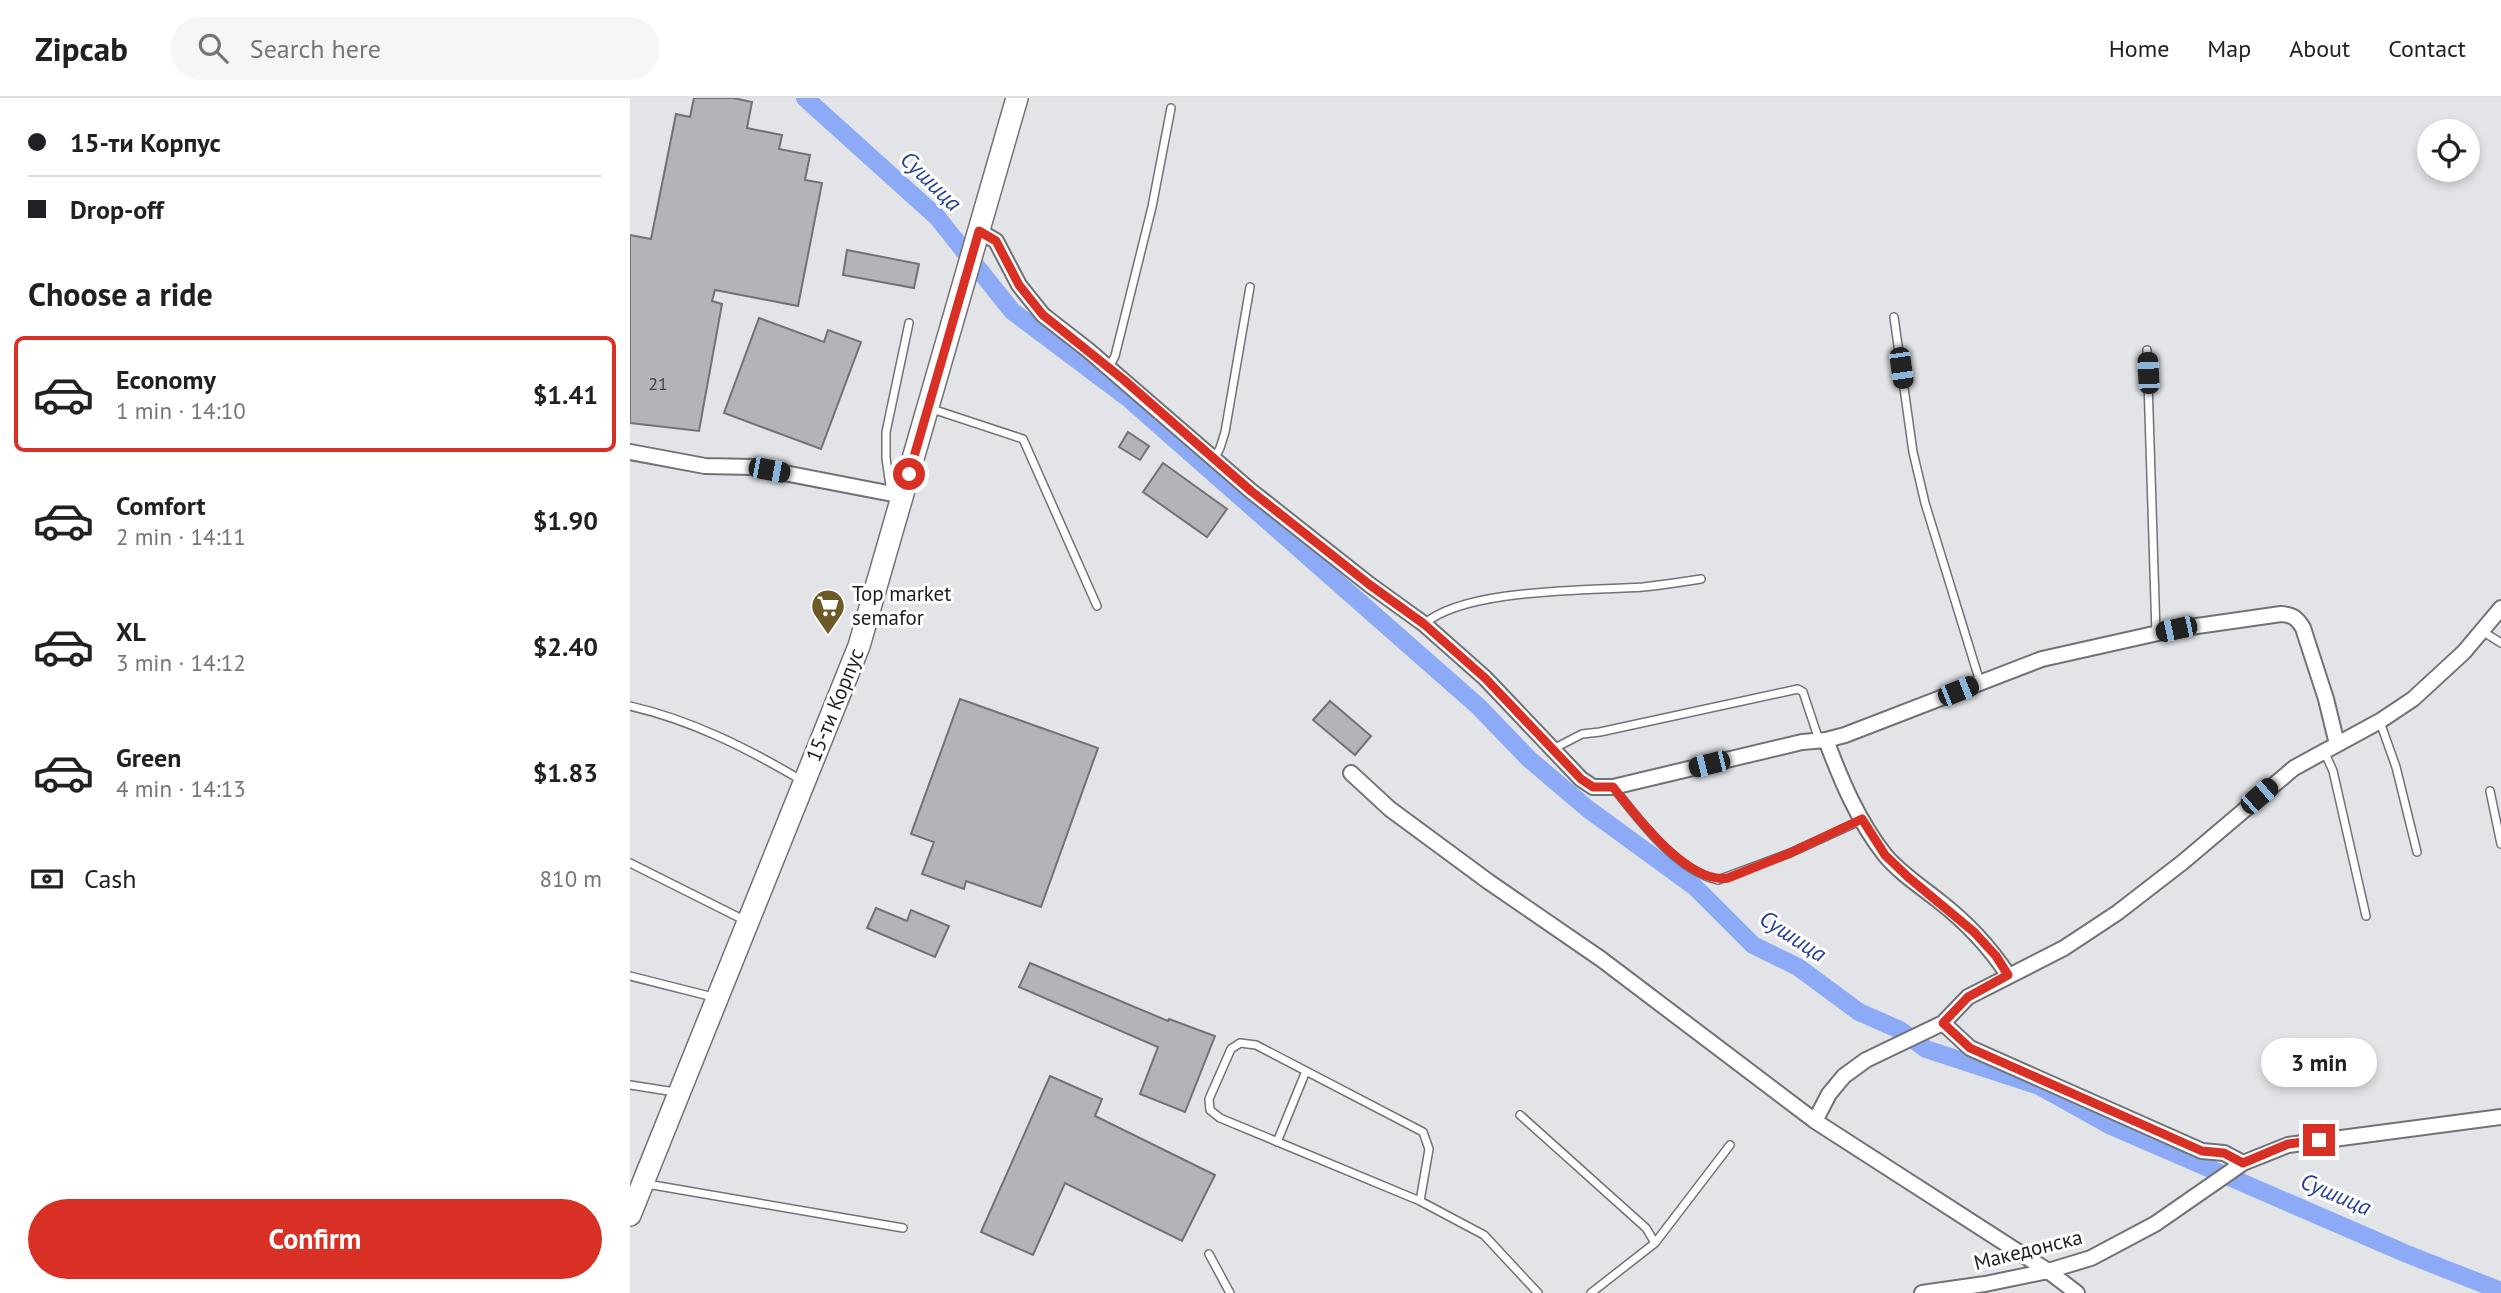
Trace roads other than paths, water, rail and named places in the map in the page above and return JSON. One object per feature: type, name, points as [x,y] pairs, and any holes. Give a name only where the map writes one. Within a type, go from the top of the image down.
[{"type":"main road","name":"15-ти Корпус","points":[[630,1215],[859,646],[897,495],[928,408],[1017,98]]},
{"type":"street","points":[[977,237],[996,241],[1019,285],[1043,315],[1108,367],[1213,459],[1370,585],[1424,624],[1485,678],[1586,784],[1602,789],[1613,787],[1802,742],[1823,740],[1913,710],[2042,659],[2157,633],[2281,614],[2291,615],[2298,620],[2311,648],[2330,747]]},
{"type":"street","points":[[630,452],[705,466],[753,467],[897,495]]},
{"type":"street","points":[[1815,1121],[1829,1094],[1844,1076],[1884,1049],[1943,1023],[1968,997],[2064,948],[2117,913],[2183,862],[2294,768],[2380,721],[2413,699],[2464,652],[2501,608]]},
{"type":"street","points":[[1823,740],[1846,790],[1885,855],[1985,942],[2008,975]]},
{"type":"street","points":[[1351,773],[1390,809],[1489,882],[1601,959],[1815,1121],[2049,1271],[2077,1293]]},
{"type":"street","points":[[1943,1023],[1970,1048],[2202,1151],[2224,1153],[2243,1163]]},
{"type":"street","name":"Македонска","points":[[1922,1293],[2049,1271],[2091,1258],[2155,1224],[2243,1163],[2288,1144],[2501,1117]]},
{"type":"lane","points":[[1108,367],[1115,356],[1152,207],[1171,108]]},
{"type":"lane","points":[[1213,459],[1225,432],[1250,287]]},
{"type":"lane","points":[[1894,317],[1913,452],[1925,503],[1980,682]]},
{"type":"lane","points":[[897,495],[886,458],[886,432],[909,323]]},
{"type":"lane","points":[[2147,350],[2157,633]]},
{"type":"lane","points":[[928,408],[1023,439],[1097,606]]},
{"type":"lane","points":[[1424,624],[1434,615],[1465,604],[1534,593],[1646,586],[1701,579]]},
{"type":"lane","points":[[2482,631],[2501,643]]},
{"type":"lane","points":[[1553,749],[1582,734],[1798,689],[1803,692],[1823,740]]},
{"type":"lane","points":[[630,706],[671,716],[706,730],[804,783]]},
{"type":"lane","points":[[2380,721],[2396,767],[2417,852]]},
{"type":"lane","points":[[2330,747],[2366,916]]},
{"type":"lane","points":[[1613,787],[1673,857],[1718,880],[1790,853],[1862,819]]},
{"type":"lane","points":[[2490,791],[2501,844]]},
{"type":"lane","points":[[630,863],[748,922]]},
{"type":"lane","points":[[630,976],[717,999]]},
{"type":"lane","points":[[1420,1201],[1429,1149],[1423,1132],[1256,1045],[1240,1043],[1231,1049],[1209,1099],[1210,1110],[1220,1118],[1420,1201],[1484,1235],[1538,1293]]},
{"type":"lane","points":[[1277,1142],[1306,1072]]},
{"type":"lane","points":[[630,1085],[679,1093]]},
{"type":"lane","points":[[1520,1115],[1646,1228],[1655,1243]]},
{"type":"lane","points":[[1591,1293],[1655,1243],[1730,1145]]},
{"type":"lane","points":[[643,1184],[903,1228]]},
{"type":"lane","points":[[1209,1254],[1230,1293]]},
{"type":"waterway","name":"Сушица","points":[[805,98],[937,217],[1012,311],[1128,398],[1479,707],[1529,759],[1588,809],[1695,887],[1753,945],[1798,967],[1859,1012],[1900,1030],[1926,1049],[2039,1086],[2109,1125],[2407,1254],[2501,1291]]},
{"type":"place","name":"Top market semafor","points":[[828,636]]}]
